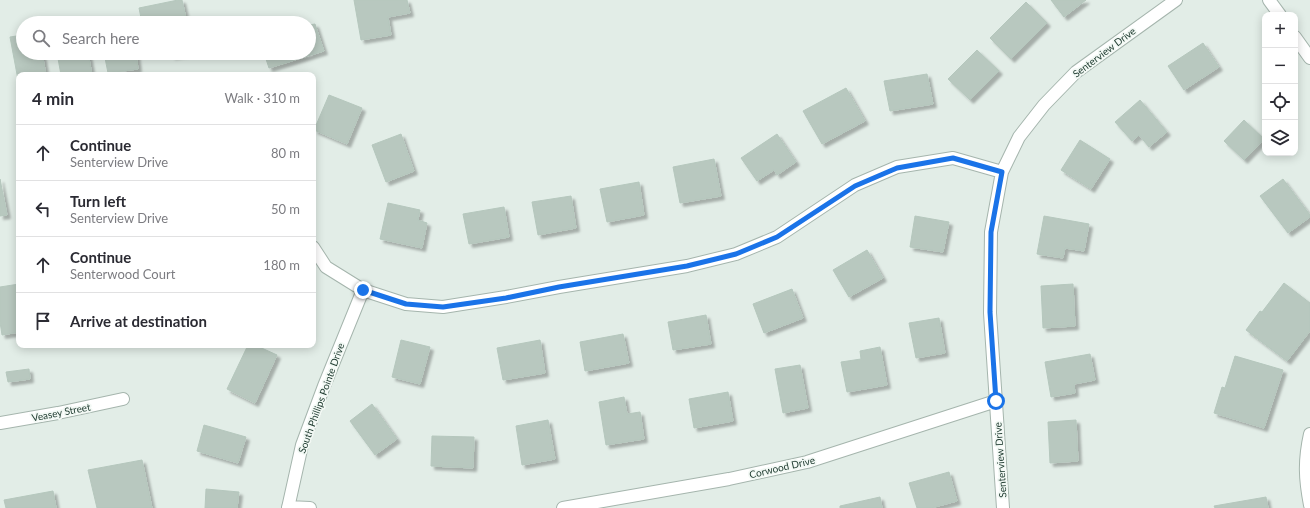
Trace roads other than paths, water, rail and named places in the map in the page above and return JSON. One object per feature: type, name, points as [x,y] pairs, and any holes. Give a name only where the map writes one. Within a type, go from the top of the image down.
[{"type":"street","name":"Senterview Drive","points":[[1003,508],[990,312],[991,232],[1002,172],[1019,137],[1044,105],[1076,72],[1176,0]]},
{"type":"street","points":[[1269,0],[1278,12]]},
{"type":"street","points":[[1298,41],[1310,58]]},
{"type":"street","points":[[316,252],[326,267],[363,290],[406,304],[443,307],[506,298],[559,287],[687,266],[736,254],[777,237],[855,186],[897,168],[953,158],[1002,172]]},
{"type":"street","name":"South Phillips Pointe Drive","points":[[288,507],[302,445],[363,290]]},
{"type":"street","name":"Veasey Street","points":[[0,423],[58,413],[123,399]]},
{"type":"street","name":"Corwood Drive","points":[[563,508],[729,479],[808,462],[996,401]]},
{"type":"street","points":[[1310,434],[1306,449],[1305,480],[1310,505]]},
{"type":"street","points":[[288,507],[310,508]]}]
